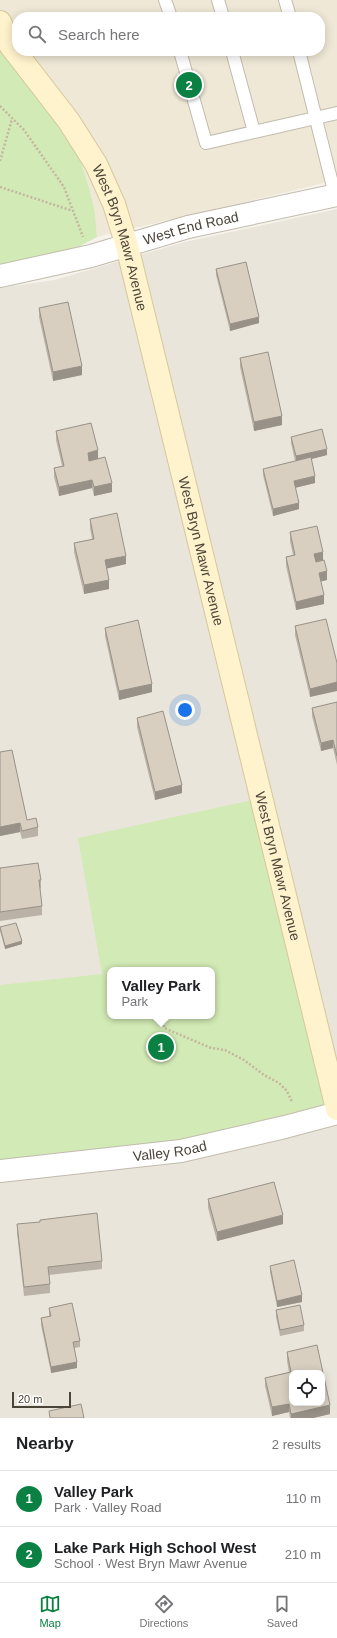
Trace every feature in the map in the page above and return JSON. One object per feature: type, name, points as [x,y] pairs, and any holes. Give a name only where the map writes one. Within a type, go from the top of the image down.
[{"type":"street","name":"West Bryn Mawr Avenue","points":[[0,22],[5,47],[12,55]]},
{"type":"street","name":"West Bryn Mawr Avenue","points":[[13,56],[68,120],[96,164],[114,204],[127,246],[337,1109]]},
{"type":"street","name":"West End Road","points":[[0,276],[91,256],[188,227],[336,195]]},
{"type":"street","name":"Valley Road","points":[[0,1171],[180,1151],[285,1127],[337,1113]]},
{"type":"lane","points":[[166,0],[170,12]]},
{"type":"lane","points":[[218,0],[222,12]]},
{"type":"lane","points":[[285,0],[289,12]]},
{"type":"lane","points":[[181,56],[206,143],[337,113]]},
{"type":"lane","points":[[233,56],[254,132]]},
{"type":"lane","points":[[299,56],[336,195]]},
{"type":"path","points":[[0,106],[24,130],[64,187],[91,256]]},
{"type":"path","points":[[0,161],[12,119]]},
{"type":"path","points":[[0,187],[73,211]]},
{"type":"path","points":[[162,1019],[165,1021],[164,1028],[211,1048],[225,1050],[244,1060],[264,1075],[279,1083],[287,1091],[292,1102]]},
{"type":"shaded area","points":[[0,0],[337,0],[337,180],[97,237],[95,213],[90,191],[68,120],[19,56],[325,56],[325,12],[12,12],[12,48],[0,22]]},
{"type":"shaded area","points":[[337,209],[337,1418],[0,1418],[0,288],[54,280],[185,242]]},
{"type":"green space","points":[[0,22],[12,39],[12,56],[24,56],[68,120],[90,191],[95,213],[97,237],[80,246],[0,267]]},
{"type":"green space","points":[[262,798],[337,1109],[285,1127],[0,1171],[0,985],[102,974],[78,838]]},
{"type":"building","points":[[246,262],[259,317],[230,324],[216,269]]},
{"type":"building","points":[[68,302],[82,366],[53,372],[39,308]]},
{"type":"building","points":[[268,352],[282,416],[254,422],[240,358]]},
{"type":"building","points":[[91,423],[98,450],[88,453],[89,461],[105,457],[112,483],[94,487],[92,480],[59,487],[54,468],[64,466],[56,431]]},
{"type":"building","points":[[322,429],[327,449],[296,456],[291,437]]},
{"type":"building","points":[[311,457],[315,476],[294,481],[299,503],[273,509],[263,469]]},
{"type":"building","points":[[117,513],[126,556],[105,560],[109,580],[84,585],[74,543],[94,539],[90,519]]},
{"type":"building","points":[[317,526],[323,552],[314,554],[316,562],[324,560],[327,571],[319,573],[324,595],[296,602],[286,557],[295,555],[290,532]]},
{"type":"building","points":[[326,619],[337,663],[337,682],[310,689],[295,626]]},
{"type":"building","points":[[138,620],[152,684],[119,691],[105,628]]},
{"type":"building","points":[[337,702],[337,756],[333,740],[321,743],[312,708]]},
{"type":"building","points":[[163,711],[182,785],[155,792],[137,718]]},
{"type":"building","points":[[12,750],[27,820],[36,818],[38,827],[22,831],[20,823],[0,827],[0,752]]},
{"type":"building","points":[[38,863],[41,880],[39,880],[42,906],[0,912],[0,868]]},
{"type":"building","points":[[16,923],[22,941],[5,946],[0,927]]},
{"type":"building","points":[[274,1182],[283,1215],[217,1232],[208,1199]]},
{"type":"building","points":[[97,1213],[102,1261],[48,1267],[50,1284],[24,1287],[17,1224]]},
{"type":"building","points":[[294,1260],[302,1295],[277,1301],[270,1266]]},
{"type":"building","points":[[72,1303],[80,1341],[73,1342],[77,1362],[51,1367],[41,1318],[51,1316],[49,1308]]},
{"type":"building","points":[[300,1305],[304,1325],[280,1330],[276,1310]]},
{"type":"building","points":[[317,1345],[322,1370],[291,1370],[287,1352]]},
{"type":"building","points":[[289,1372],[289,1404],[272,1407],[265,1378]]},
{"type":"building","points":[[325,1382],[330,1405],[291,1414],[289,1406],[325,1406]]},
{"type":"building","points":[[81,1404],[84,1418],[50,1418],[49,1411]]},
{"type":"place","name":"Lake Park High School West","points":[[189,85]]},
{"type":"place","name":"Valley Park","points":[[161,1047]]}]
